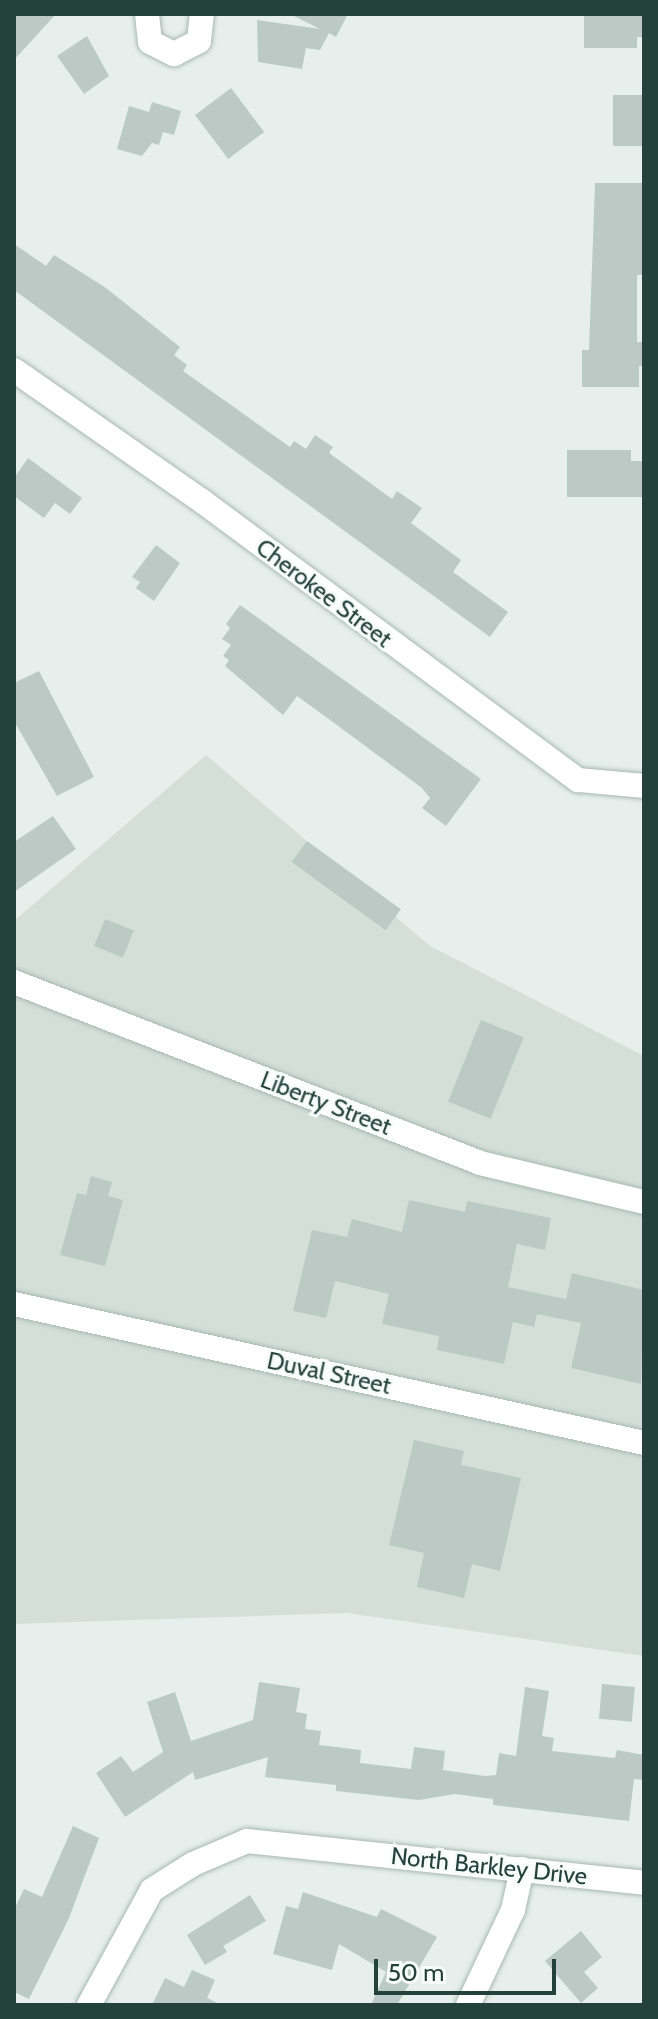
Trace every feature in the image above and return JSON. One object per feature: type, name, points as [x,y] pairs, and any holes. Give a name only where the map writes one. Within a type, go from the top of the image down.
[{"type":"street","points":[[147,14],[150,42],[174,54],[199,41],[202,14]]},
{"type":"street","name":"Cherokee Street","points":[[14,370],[202,501],[578,780],[644,786]]},
{"type":"street","name":"Liberty Street","points":[[14,982],[480,1163],[644,1202]]},
{"type":"street","name":"Duval Street","points":[[14,1304],[644,1443]]},
{"type":"street","name":"North Barkley Drive","points":[[89,2005],[152,1890],[193,1864],[247,1841],[644,1883]]},
{"type":"street","points":[[468,2005],[513,1910],[522,1869]]},
{"type":"shaded area","points":[[206,755],[430,946],[644,1056],[644,1656],[347,1613],[14,1624],[14,921]]},
{"type":"building","points":[[14,14],[56,14],[14,60]]},
{"type":"building","points":[[290,14],[348,14],[336,37],[329,33],[320,50],[306,48],[302,69],[258,62],[257,20],[320,29]]},
{"type":"building","points":[[584,14],[644,14],[644,37],[637,37],[637,48],[584,48]]},
{"type":"building","points":[[87,36],[109,76],[84,94],[57,56]]},
{"type":"building","points":[[231,88],[264,132],[228,159],[195,115]]},
{"type":"building","points":[[613,95],[642,95],[642,146],[613,146]]},
{"type":"building","points":[[152,102],[181,111],[174,135],[163,132],[159,145],[152,143],[142,156],[117,149],[129,106],[149,112]]},
{"type":"building","points":[[595,183],[642,183],[644,275],[637,275],[637,342],[644,342],[644,366],[639,366],[639,387],[582,387],[582,350],[589,350]]},
{"type":"building","points":[[14,244],[46,266],[54,255],[106,288],[180,347],[174,355],[187,365],[183,371],[290,447],[294,441],[306,449],[315,435],[333,447],[329,453],[392,499],[397,491],[422,508],[411,523],[461,560],[453,572],[508,612],[490,637],[14,290]]},
{"type":"building","points":[[567,450],[631,450],[631,461],[644,461],[644,497],[567,497]]},
{"type":"building","points":[[28,458],[82,498],[70,514],[55,503],[44,518],[14,496],[14,478]]},
{"type":"building","points":[[156,545],[180,563],[154,601],[136,588],[140,582],[132,577]]},
{"type":"building","points":[[240,605],[481,779],[446,826],[422,808],[430,798],[422,788],[297,696],[283,715],[225,666],[229,660],[223,656],[231,645],[222,639],[230,628],[226,624]]},
{"type":"building","points":[[39,671],[94,777],[57,796],[14,721],[14,683]]},
{"type":"building","points":[[53,816],[76,849],[14,892],[14,842]]},
{"type":"building","points":[[307,841],[401,909],[386,930],[292,862]]},
{"type":"building","points":[[105,919],[134,931],[123,958],[94,946]]},
{"type":"building","points":[[481,1020],[524,1037],[491,1119],[448,1102]]},
{"type":"building","points":[[91,1176],[112,1182],[108,1196],[123,1200],[105,1266],[60,1255],[77,1193],[86,1195]]},
{"type":"building","points":[[409,1200],[465,1212],[467,1201],[551,1218],[545,1250],[517,1244],[508,1287],[566,1299],[572,1273],[644,1290],[641,1384],[571,1368],[581,1323],[537,1314],[534,1327],[513,1322],[504,1364],[437,1350],[439,1336],[382,1324],[389,1294],[335,1281],[326,1318],[293,1311],[312,1230],[347,1237],[352,1219],[402,1232]]},
{"type":"building","points":[[414,1440],[464,1451],[461,1465],[521,1478],[500,1571],[472,1564],[464,1598],[417,1587],[424,1553],[389,1545]]},
{"type":"building","points":[[259,1682],[300,1688],[296,1712],[307,1714],[305,1729],[321,1731],[319,1745],[361,1750],[360,1763],[411,1769],[414,1747],[445,1751],[443,1770],[485,1776],[496,1775],[499,1753],[516,1756],[525,1687],[549,1691],[542,1736],[554,1738],[552,1751],[615,1758],[617,1750],[644,1755],[644,1780],[634,1779],[629,1821],[493,1805],[493,1799],[455,1794],[419,1800],[336,1791],[336,1785],[265,1777],[268,1757],[195,1780],[193,1772],[125,1817],[96,1773],[121,1756],[133,1772],[163,1752],[147,1702],[175,1692],[191,1741],[253,1720]]},
{"type":"building","points":[[602,1684],[635,1687],[632,1722],[599,1719]]},
{"type":"building","points":[[73,1826],[99,1838],[69,1918],[29,1999],[14,1992],[14,1910],[24,1889],[42,1897]]},
{"type":"building","points":[[303,1892],[377,1917],[381,1909],[437,1937],[397,2005],[371,2005],[386,1972],[339,1944],[332,1970],[273,1954],[286,1906],[298,1909]]},
{"type":"building","points":[[250,1895],[266,1921],[223,1946],[227,1952],[205,1965],[187,1935]]},
{"type":"building","points":[[581,1931],[602,1957],[584,1972],[598,1988],[581,2003],[545,1961]]},
{"type":"building","points":[[192,1970],[215,1980],[207,1998],[221,2005],[152,2005],[165,1978],[184,1987]]}]
